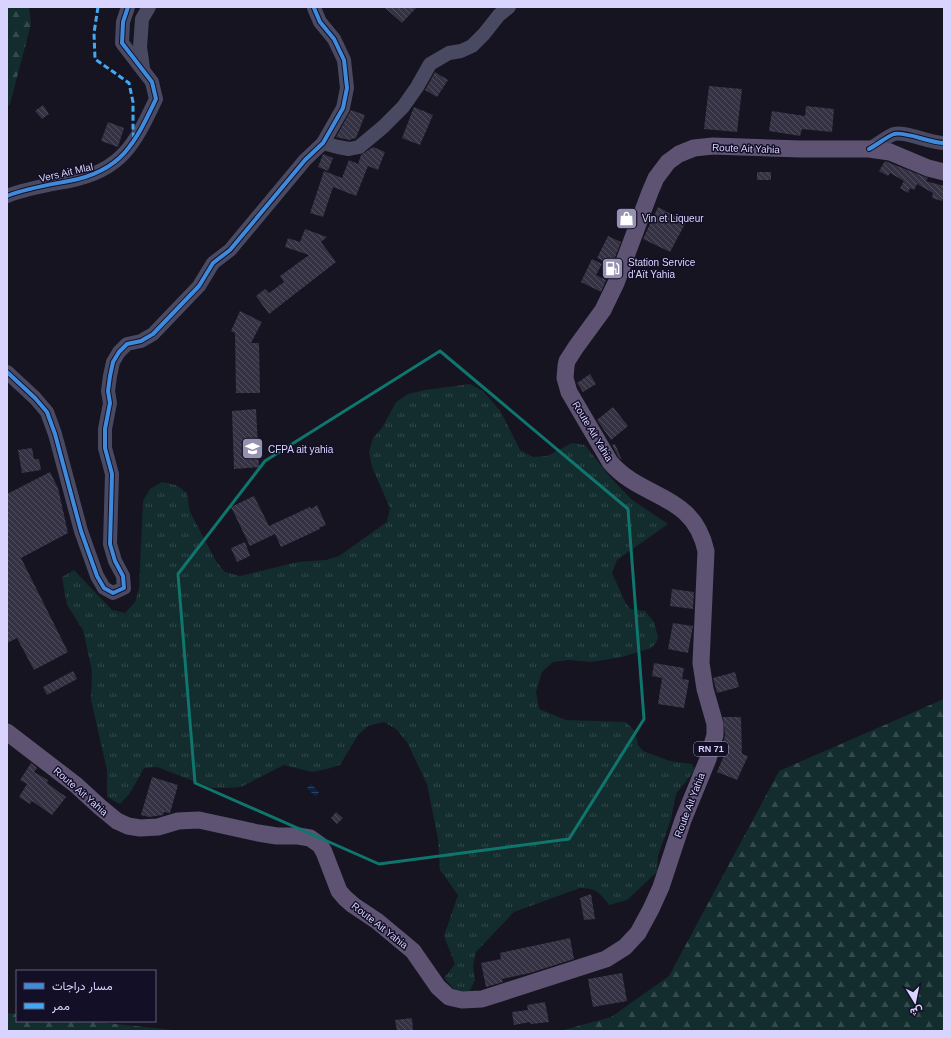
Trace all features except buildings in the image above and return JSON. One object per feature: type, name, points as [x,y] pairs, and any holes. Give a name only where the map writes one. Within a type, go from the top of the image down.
[{"type":"main road","name":"Route Ait Yahia","points":[[7,732],[76,785],[117,821],[128,826],[140,828],[158,827],[178,821],[199,820],[258,833],[310,838],[320,845],[339,891],[345,898],[377,921],[413,951],[438,987],[449,997],[462,1000],[482,999],[606,959],[625,947],[638,933],[654,904],[683,820],[708,759],[715,735],[715,724],[705,689],[701,663],[706,551],[702,535],[689,516],[678,506],[618,471],[610,462],[569,392],[565,378],[567,361],[603,310],[616,283],[656,178],[668,162],[679,154],[694,148],[713,146],[801,149],[869,149],[890,152],[928,168],[944,172]]},
{"type":"street","name":"Vers Ait Mlal","points":[[7,196],[45,184],[71,180],[102,171],[122,157],[134,142],[156,99],[152,82],[122,43],[123,22],[128,7]]},
{"type":"street","points":[[143,70],[140,47],[142,19],[149,7]]},
{"type":"street","points":[[7,372],[35,398],[47,412],[55,434],[81,531],[97,576],[104,588],[113,593],[124,588],[123,576],[115,561],[110,544],[112,474],[105,448],[105,429],[110,403],[108,391],[113,362],[119,352],[127,344],[141,341],[152,334],[199,286],[214,263],[230,250],[305,160],[323,143],[343,108],[347,88],[344,60],[334,39],[320,22],[314,8],[315,7]]},
{"type":"street","points":[[323,143],[350,149],[359,147],[371,135],[383,127],[403,107],[417,87],[430,64],[449,53],[461,51],[472,46],[484,34],[498,15],[509,7]]},
{"type":"street","points":[[869,149],[895,134],[911,136],[936,143],[944,143]]},
{"type":"highlighted area","points":[[440,351],[628,509],[644,719],[569,839],[379,864],[195,783],[178,574],[265,461]]},
{"type":"green space","points":[[7,7],[29,7],[31,24],[10,104],[7,107]]},
{"type":"green space","points":[[470,384],[483,391],[501,412],[520,450],[533,457],[547,456],[572,443],[585,445],[611,478],[631,499],[668,524],[617,560],[612,573],[626,604],[631,609],[645,611],[654,622],[658,637],[656,643],[651,648],[622,657],[591,662],[569,660],[553,662],[542,672],[536,692],[539,709],[566,720],[626,722],[635,731],[638,745],[643,751],[670,761],[692,764],[695,770],[676,794],[671,819],[658,856],[657,872],[627,900],[609,905],[603,897],[594,890],[580,888],[514,912],[476,952],[473,966],[475,980],[469,993],[455,990],[444,978],[455,964],[444,936],[458,895],[440,870],[438,839],[427,784],[407,742],[396,729],[384,722],[368,726],[358,735],[340,765],[312,772],[284,765],[241,787],[212,788],[157,767],[144,768],[130,793],[120,804],[107,797],[107,770],[91,700],[92,671],[83,630],[67,605],[62,577],[74,570],[112,610],[125,613],[135,602],[139,589],[143,501],[150,489],[162,482],[176,485],[187,493],[190,512],[216,561],[225,572],[240,576],[298,562],[326,560],[339,556],[387,522],[390,508],[372,467],[369,452],[373,438],[382,428],[396,402],[408,394],[425,390]]},
{"type":"green space","points":[[944,699],[944,1031],[560,1031],[611,1017],[669,976],[779,771]]},
{"type":"green space","points":[[7,1013],[16,1014],[16,1022],[98,1022],[183,1031],[7,1031]]},
{"type":"water","points":[[311,784],[319,792],[316,797],[307,788]]},
{"type":"marked path","points":[[98,7],[94,33],[95,59],[129,83],[133,102],[134,140]]},
{"type":"cycle path","points":[[7,196],[30,189],[69,181],[102,170],[124,153],[133,142],[156,99],[152,82],[122,43],[123,22],[128,7]]},
{"type":"cycle path","points":[[7,372],[35,398],[47,412],[55,434],[81,531],[97,576],[104,588],[113,593],[124,588],[123,576],[115,561],[110,544],[112,474],[105,448],[105,429],[110,403],[108,391],[113,362],[119,352],[127,344],[141,341],[153,334],[199,286],[213,263],[230,250],[305,160],[323,143],[343,108],[347,88],[344,60],[334,39],[320,22],[314,8],[315,7]]},
{"type":"cycle path","points":[[869,149],[894,134],[904,134],[944,143]]},
{"type":"place","name":"Vin et Liqueur","points":[[626,218]]},
{"type":"place","name":"Station Service d'Aït Yahia","points":[[613,268]]},
{"type":"place","name":"CFPA ait yahia","points":[[253,449]]}]
